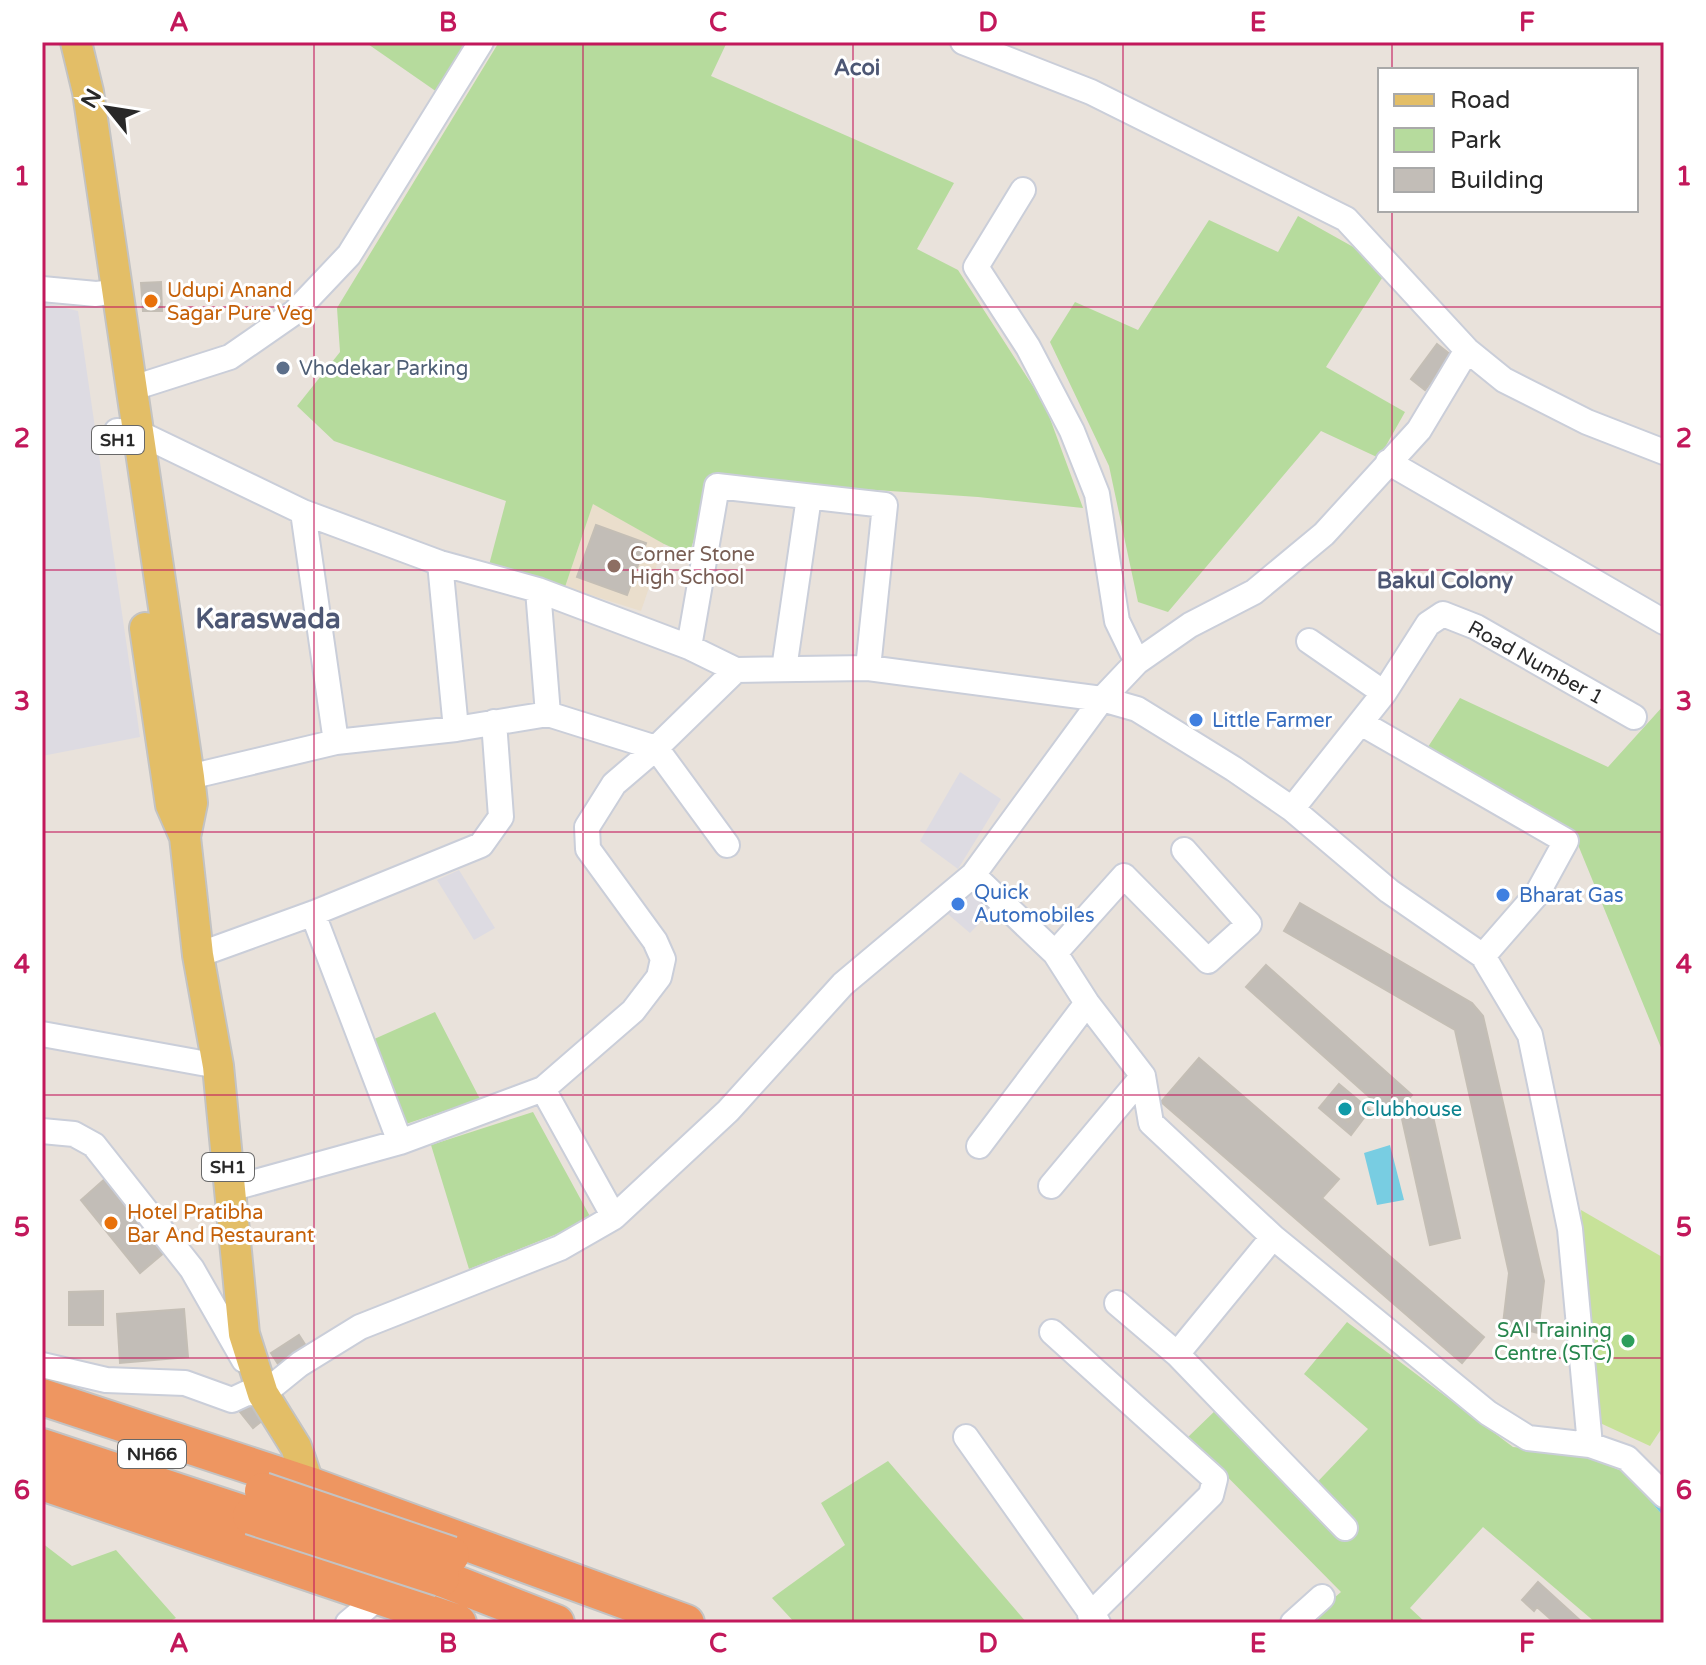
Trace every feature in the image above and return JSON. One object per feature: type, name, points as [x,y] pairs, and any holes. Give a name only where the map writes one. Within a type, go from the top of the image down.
[{"type":"highway","points":[[42,1397],[309,1485],[686,1623]]},
{"type":"highway","name":"NH66","points":[[42,1417],[257,1503],[446,1566],[632,1623]]},
{"type":"highway","name":"NH66","points":[[42,1447],[257,1503]]},
{"type":"highway","points":[[42,1482],[280,1562],[391,1609],[458,1623]]},
{"type":"highway","points":[[280,1562],[309,1485]]},
{"type":"highway","points":[[391,1609],[408,1521]]},
{"type":"highway","name":"NH66","points":[[446,1566],[556,1623]]},
{"type":"main road","name":"SH1","points":[[57,42],[72,99],[127,432],[189,777],[192,803],[185,837]]},
{"type":"main road","name":"SH1","points":[[76,42],[88,92],[106,292],[130,389],[127,432],[171,805],[185,837],[198,955],[218,1066],[244,1334],[263,1394],[296,1447],[309,1485]]},
{"type":"street","points":[[130,389],[230,357],[295,312],[349,255],[481,42]]},
{"type":"street","points":[[963,42],[1091,92],[1346,219],[1467,350],[1504,380],[1587,422],[1664,452]]},
{"type":"street","points":[[1023,190],[976,267],[1028,347],[1072,431],[1097,494],[1117,621],[1137,662]]},
{"type":"street","points":[[42,289],[106,292]]},
{"type":"street","points":[[42,1365],[106,1380],[185,1383],[232,1400],[247,1393],[263,1394],[300,1364],[360,1327],[560,1248],[614,1217],[728,1111],[843,984],[973,875],[1102,699],[1137,662],[1190,625],[1254,592],[1324,534],[1419,430],[1467,350]]},
{"type":"street","points":[[127,432],[303,512],[440,563],[538,590],[689,647],[736,670],[868,668],[1102,699],[1137,709],[1292,809],[1389,891],[1483,956],[1530,1035],[1570,1229],[1590,1445]]},
{"type":"street","points":[[1388,462],[1664,622]]},
{"type":"street","points":[[689,647],[717,486],[885,505],[868,668]]},
{"type":"street","points":[[784,669],[809,497]]},
{"type":"street","points":[[303,512],[336,742]]},
{"type":"street","points":[[440,563],[456,729]]},
{"type":"street","points":[[538,590],[548,714]]},
{"type":"street","name":"Road Number 1","points":[[1292,809],[1384,693],[1428,624],[1443,614],[1476,627],[1634,717]]},
{"type":"street","points":[[1309,641],[1384,693]]},
{"type":"street","points":[[230,1189],[400,1142],[543,1089],[633,1011],[659,977],[663,959],[655,941],[588,849],[587,827],[614,784],[736,670]]},
{"type":"street","points":[[189,777],[336,742],[456,729],[548,714],[656,748],[727,845]]},
{"type":"street","points":[[198,955],[313,914],[481,845],[501,817],[494,722]]},
{"type":"street","points":[[1361,723],[1566,841],[1537,894],[1483,956]]},
{"type":"street","points":[[1055,953],[1124,876],[1208,961],[1249,924],[1184,850]]},
{"type":"street","points":[[973,875],[1055,953],[1087,1003],[1143,1076],[1151,1123],[1273,1237],[1488,1413],[1528,1438],[1590,1445],[1627,1458],[1664,1495]]},
{"type":"street","points":[[313,914],[400,1142]]},
{"type":"street","points":[[979,1146],[1087,1003]]},
{"type":"street","points":[[42,1034],[218,1066]]},
{"type":"street","points":[[1051,1186],[1143,1076]]},
{"type":"street","points":[[543,1089],[614,1217]]},
{"type":"street","points":[[42,1131],[74,1134],[94,1145],[192,1269],[263,1394]]},
{"type":"street","points":[[1177,1354],[1273,1237]]},
{"type":"street","points":[[1117,1303],[1177,1354],[1345,1528]]},
{"type":"street","points":[[966,1437],[1094,1619],[1211,1495],[1215,1479],[1052,1332]]},
{"type":"street","points":[[99,1416],[106,1380]]},
{"type":"street","points":[[1293,1623],[1322,1597]]},
{"type":"street","points":[[348,1623],[391,1609]]},
{"type":"shaded area","points":[[42,302],[78,311],[140,737],[42,756]]},
{"type":"shaded area","name":"Corner Stone High School","points":[[593,503],[664,544],[641,611],[565,587]]},
{"type":"shaded area","points":[[960,772],[1001,799],[958,869],[920,841]]},
{"type":"shaded area","points":[[459,870],[495,928],[474,940],[437,880]]},
{"type":"shaded area","points":[[970,884],[992,910],[970,933],[943,910]]},
{"type":"green space","points":[[365,42],[469,42],[437,92]]},
{"type":"green space","points":[[499,42],[727,42],[711,76],[954,183],[917,249],[958,270],[1045,405],[1083,508],[978,497],[713,479],[689,555],[593,504],[565,587],[489,565],[506,501],[334,441],[297,406],[340,352],[337,308]]},
{"type":"green space","points":[[1298,216],[1389,267],[1326,367],[1405,412],[1379,458],[1321,431],[1168,612],[1138,602],[1109,466],[1050,342],[1075,302],[1138,330],[1209,220],[1278,252]]},
{"type":"green space","points":[[1460,698],[1608,767],[1664,705],[1664,1055],[1574,835],[1426,750]]},
{"type":"green space","points":[[435,1012],[480,1099],[406,1124],[372,1040]]},
{"type":"green space","points":[[533,1112],[592,1220],[469,1269],[431,1145]]},
{"type":"green space","name":"SAI Training Centre (STC)","points":[[1581,1210],[1664,1258],[1664,1425],[1650,1446],[1600,1423]]},
{"type":"green space","points":[[1347,1322],[1513,1447],[1583,1454],[1626,1473],[1664,1517],[1664,1623],[1596,1623],[1483,1527],[1410,1608],[1426,1623],[1305,1623],[1341,1592],[1188,1437],[1218,1408],[1304,1496],[1368,1429],[1304,1374]]},
{"type":"green space","points":[[888,1461],[1027,1623],[795,1623],[772,1598],[845,1545],[821,1503]]},
{"type":"green space","points":[[42,1543],[72,1566],[116,1550],[176,1618],[166,1623],[42,1623]]},
{"type":"water","points":[[1390,1145],[1404,1200],[1377,1205],[1364,1153]]},
{"type":"building","points":[[161,282],[162,311],[143,311],[141,283]]},
{"type":"building","points":[[1437,344],[1451,355],[1425,390],[1411,379]]},
{"type":"building","points":[[596,525],[646,543],[627,595],[577,577]]},
{"type":"building","points":[[1300,903],[1472,1003],[1483,1016],[1544,1281],[1538,1333],[1503,1324],[1509,1273],[1455,1030],[1284,931]]},
{"type":"building","points":[[1266,965],[1412,1095],[1392,1117],[1246,987]]},
{"type":"building","points":[[1199,1058],[1339,1179],[1322,1198],[1484,1337],[1462,1363],[1161,1102]]},
{"type":"building","name":"Clubhouse","points":[[1339,1084],[1370,1110],[1351,1135],[1319,1108]]},
{"type":"building","points":[[1345,1100],[1358,1110],[1348,1122],[1336,1111]]},
{"type":"building","points":[[1432,1112],[1460,1238],[1430,1245],[1402,1119]]},
{"type":"building","points":[[106,1178],[166,1251],[140,1273],[81,1200]]},
{"type":"building","points":[[103,1291],[103,1325],[69,1325],[69,1292]]},
{"type":"building","points":[[184,1309],[188,1357],[120,1363],[117,1314]]},
{"type":"building","points":[[299,1335],[308,1349],[280,1367],[271,1353]]},
{"type":"building","points":[[247,1399],[263,1420],[253,1428],[236,1407]]},
{"type":"building","points":[[1538,1582],[1583,1623],[1555,1623],[1537,1607],[1534,1611],[1522,1600]]},
{"type":"waterway","points":[[1651,1498],[1664,1513]]},
{"type":"place","name":"Udupi Anand Sagar Pure Veg","points":[[151,301]]},
{"type":"place","name":"Vhodekar Parking","points":[[283,368]]},
{"type":"place","name":"Corner Stone High School","points":[[614,566]]},
{"type":"place","name":"Little Farmer","points":[[1196,720]]},
{"type":"place","name":"Bharat Gas","points":[[1503,895]]},
{"type":"place","name":"Quick Automobiles","points":[[958,904]]},
{"type":"place","name":"Clubhouse","points":[[1345,1109]]},
{"type":"place","name":"Hotel Pratibha Bar And Restaurant","points":[[111,1223]]},
{"type":"place","name":"SAI Training Centre (STC)","points":[[1628,1341]]},
{"type":"district","name":"Acoi","points":[[857,67]]},
{"type":"district","name":"Bakul Colony","points":[[1445,580]]},
{"type":"district","name":"Karaswada","points":[[268,618]]}]
